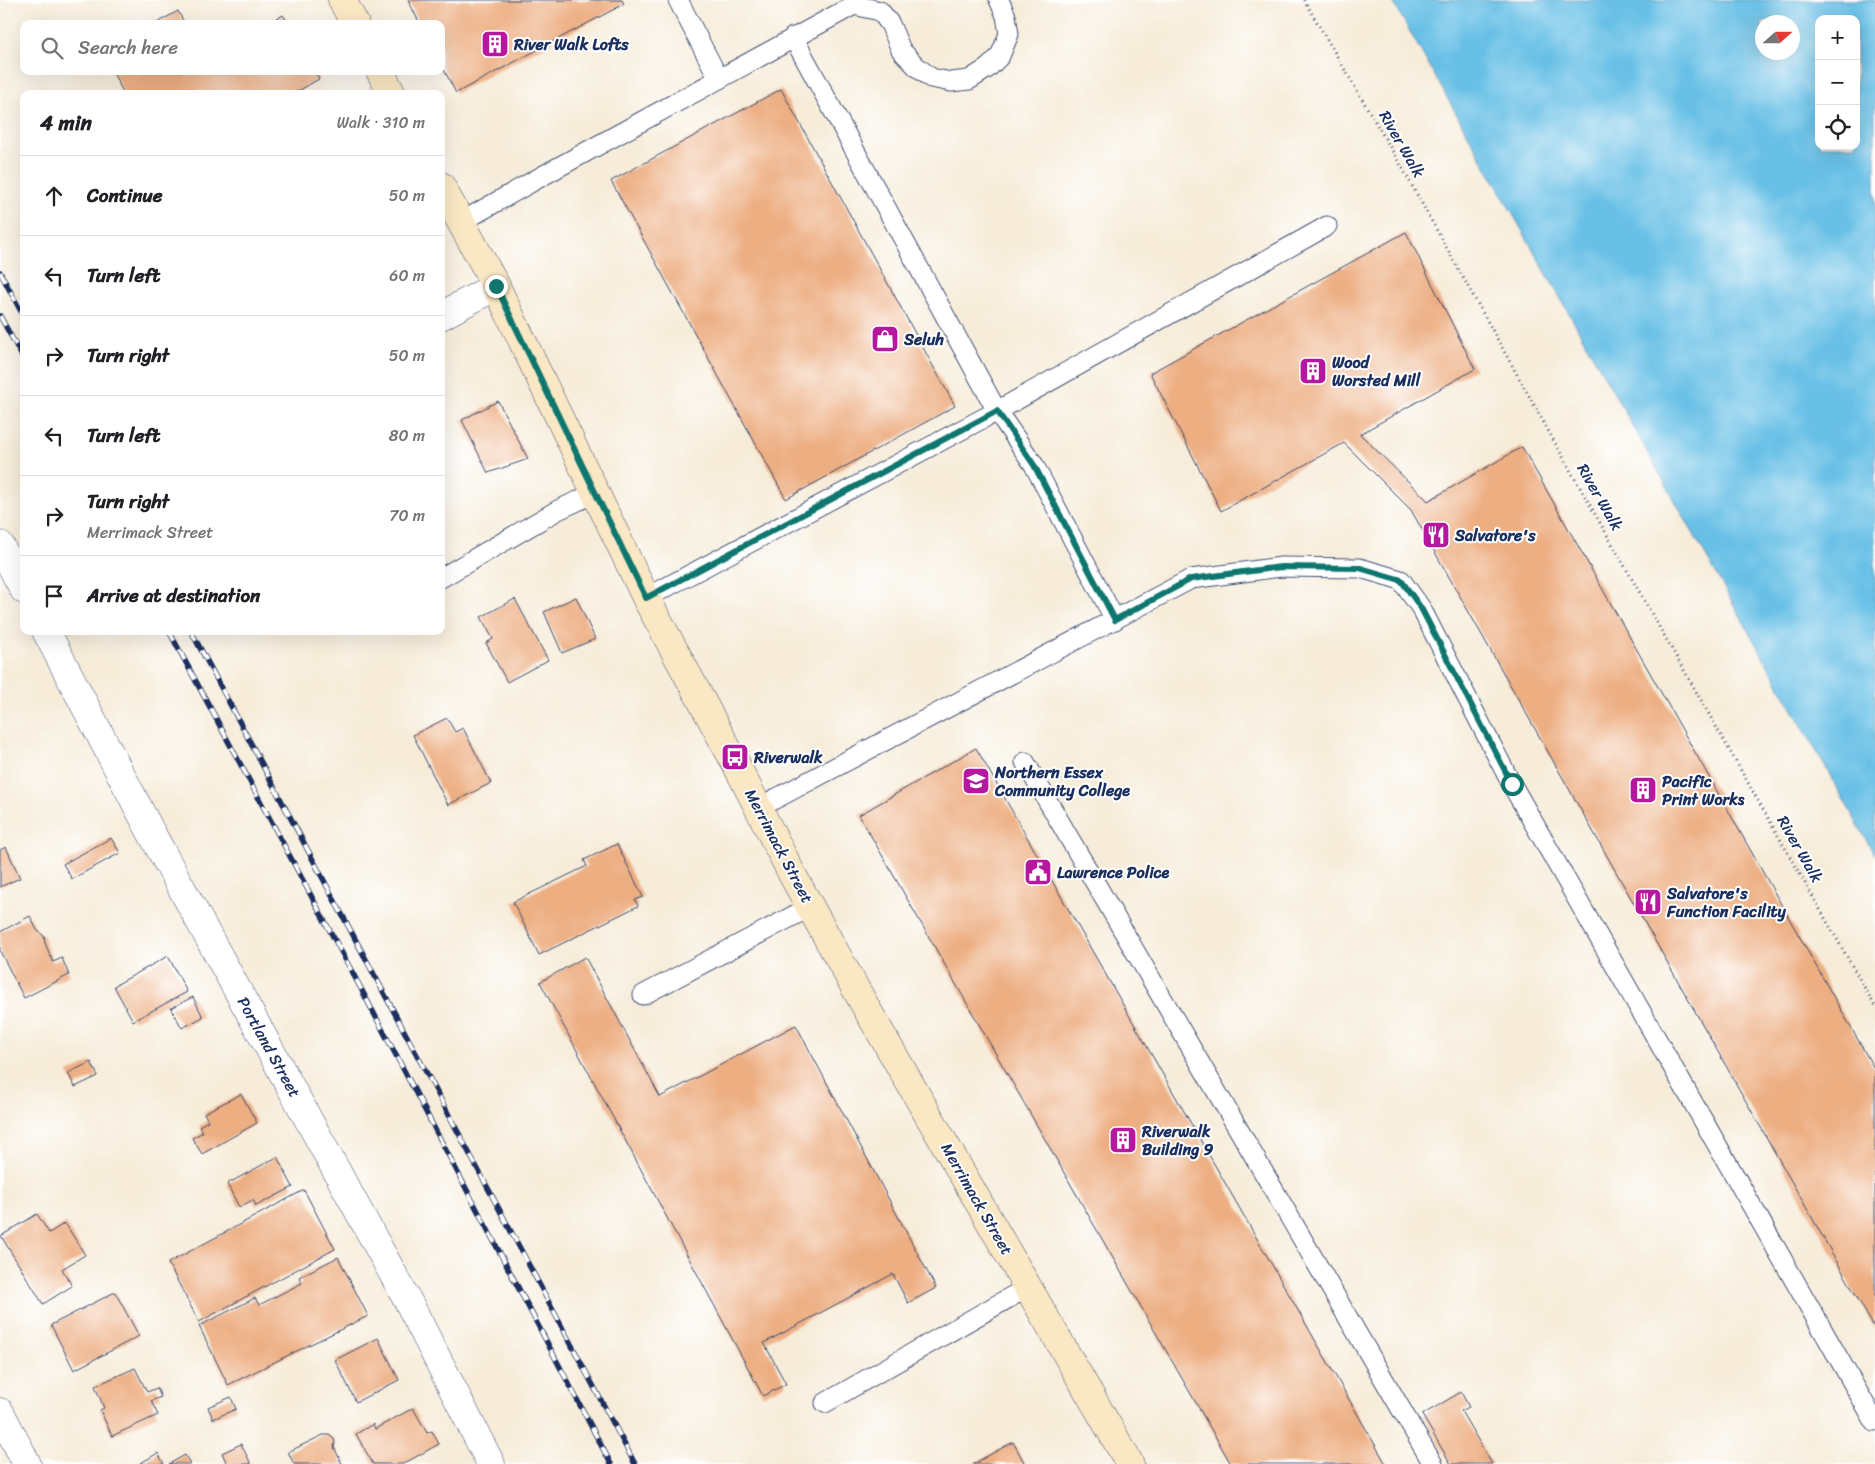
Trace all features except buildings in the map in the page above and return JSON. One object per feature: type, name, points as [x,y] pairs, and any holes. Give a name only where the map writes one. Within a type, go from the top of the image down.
[{"type":"main road","points":[[342,0],[353,20]]},
{"type":"main road","points":[[382,75],[390,90]]},
{"type":"main road","name":"Merrimack Street","points":[[445,193],[496,286],[646,598],[810,906],[868,1011],[1130,1464]]},
{"type":"street","points":[[445,314],[496,286]]},
{"type":"street","points":[[0,545],[12,578]]},
{"type":"street","name":"Portland Street","points":[[48,635],[153,836],[410,1305],[491,1464]]},
{"type":"street","points":[[0,1412],[27,1464]]},
{"type":"lane","points":[[678,0],[719,79]]},
{"type":"lane","points":[[461,222],[854,5],[887,5],[890,24],[901,50],[931,78],[951,82],[969,80],[988,68],[1000,56],[1009,34],[1006,16],[999,0]]},
{"type":"lane","points":[[794,37],[997,411],[1034,465],[1115,620]]},
{"type":"lane","points":[[646,598],[997,411],[1328,226]]},
{"type":"lane","points":[[445,576],[558,510],[595,493]]},
{"type":"lane","points":[[758,808],[1191,579],[1281,567],[1360,568],[1401,580],[1421,608],[1512,784],[1875,1422]]},
{"type":"lane","points":[[1025,762],[1433,1464]]},
{"type":"lane","points":[[642,995],[810,906]]},
{"type":"lane","points":[[825,1403],[1028,1287]]},
{"type":"path","name":"River Walk","points":[[1304,0],[1400,164],[1574,477],[1875,1006]]},
{"type":"water","points":[[1392,0],[1875,0],[1875,855]]},
{"type":"railway","points":[[0,272],[20,310]]},
{"type":"railway","points":[[0,316],[20,353]]},
{"type":"railway","points":[[171,635],[358,983],[611,1464]]},
{"type":"railway","points":[[193,635],[635,1464]]},
{"type":"place","name":"River Walk Lofts","points":[[495,44]]},
{"type":"place","name":"Seluh","points":[[885,339]]},
{"type":"place","name":"Wood Worsted Mill","points":[[1313,371]]},
{"type":"place","name":"Salvatore's","points":[[1436,535]]},
{"type":"place","name":"Riverwalk","points":[[735,757]]},
{"type":"place","name":"Northern Essex Community College","points":[[976,781]]},
{"type":"place","name":"Pacific Print Works","points":[[1643,790]]},
{"type":"place","name":"Lawrence Police","points":[[1038,872]]},
{"type":"place","name":"Salvatore's Function Facility","points":[[1648,902]]},
{"type":"place","name":"Riverwalk Building 9","points":[[1123,1140]]},
{"type":"route","points":[[496,286],[646,598],[997,411],[1034,465],[1115,620],[1191,579],[1281,567],[1360,568],[1401,580],[1421,608],[1512,784]]}]
